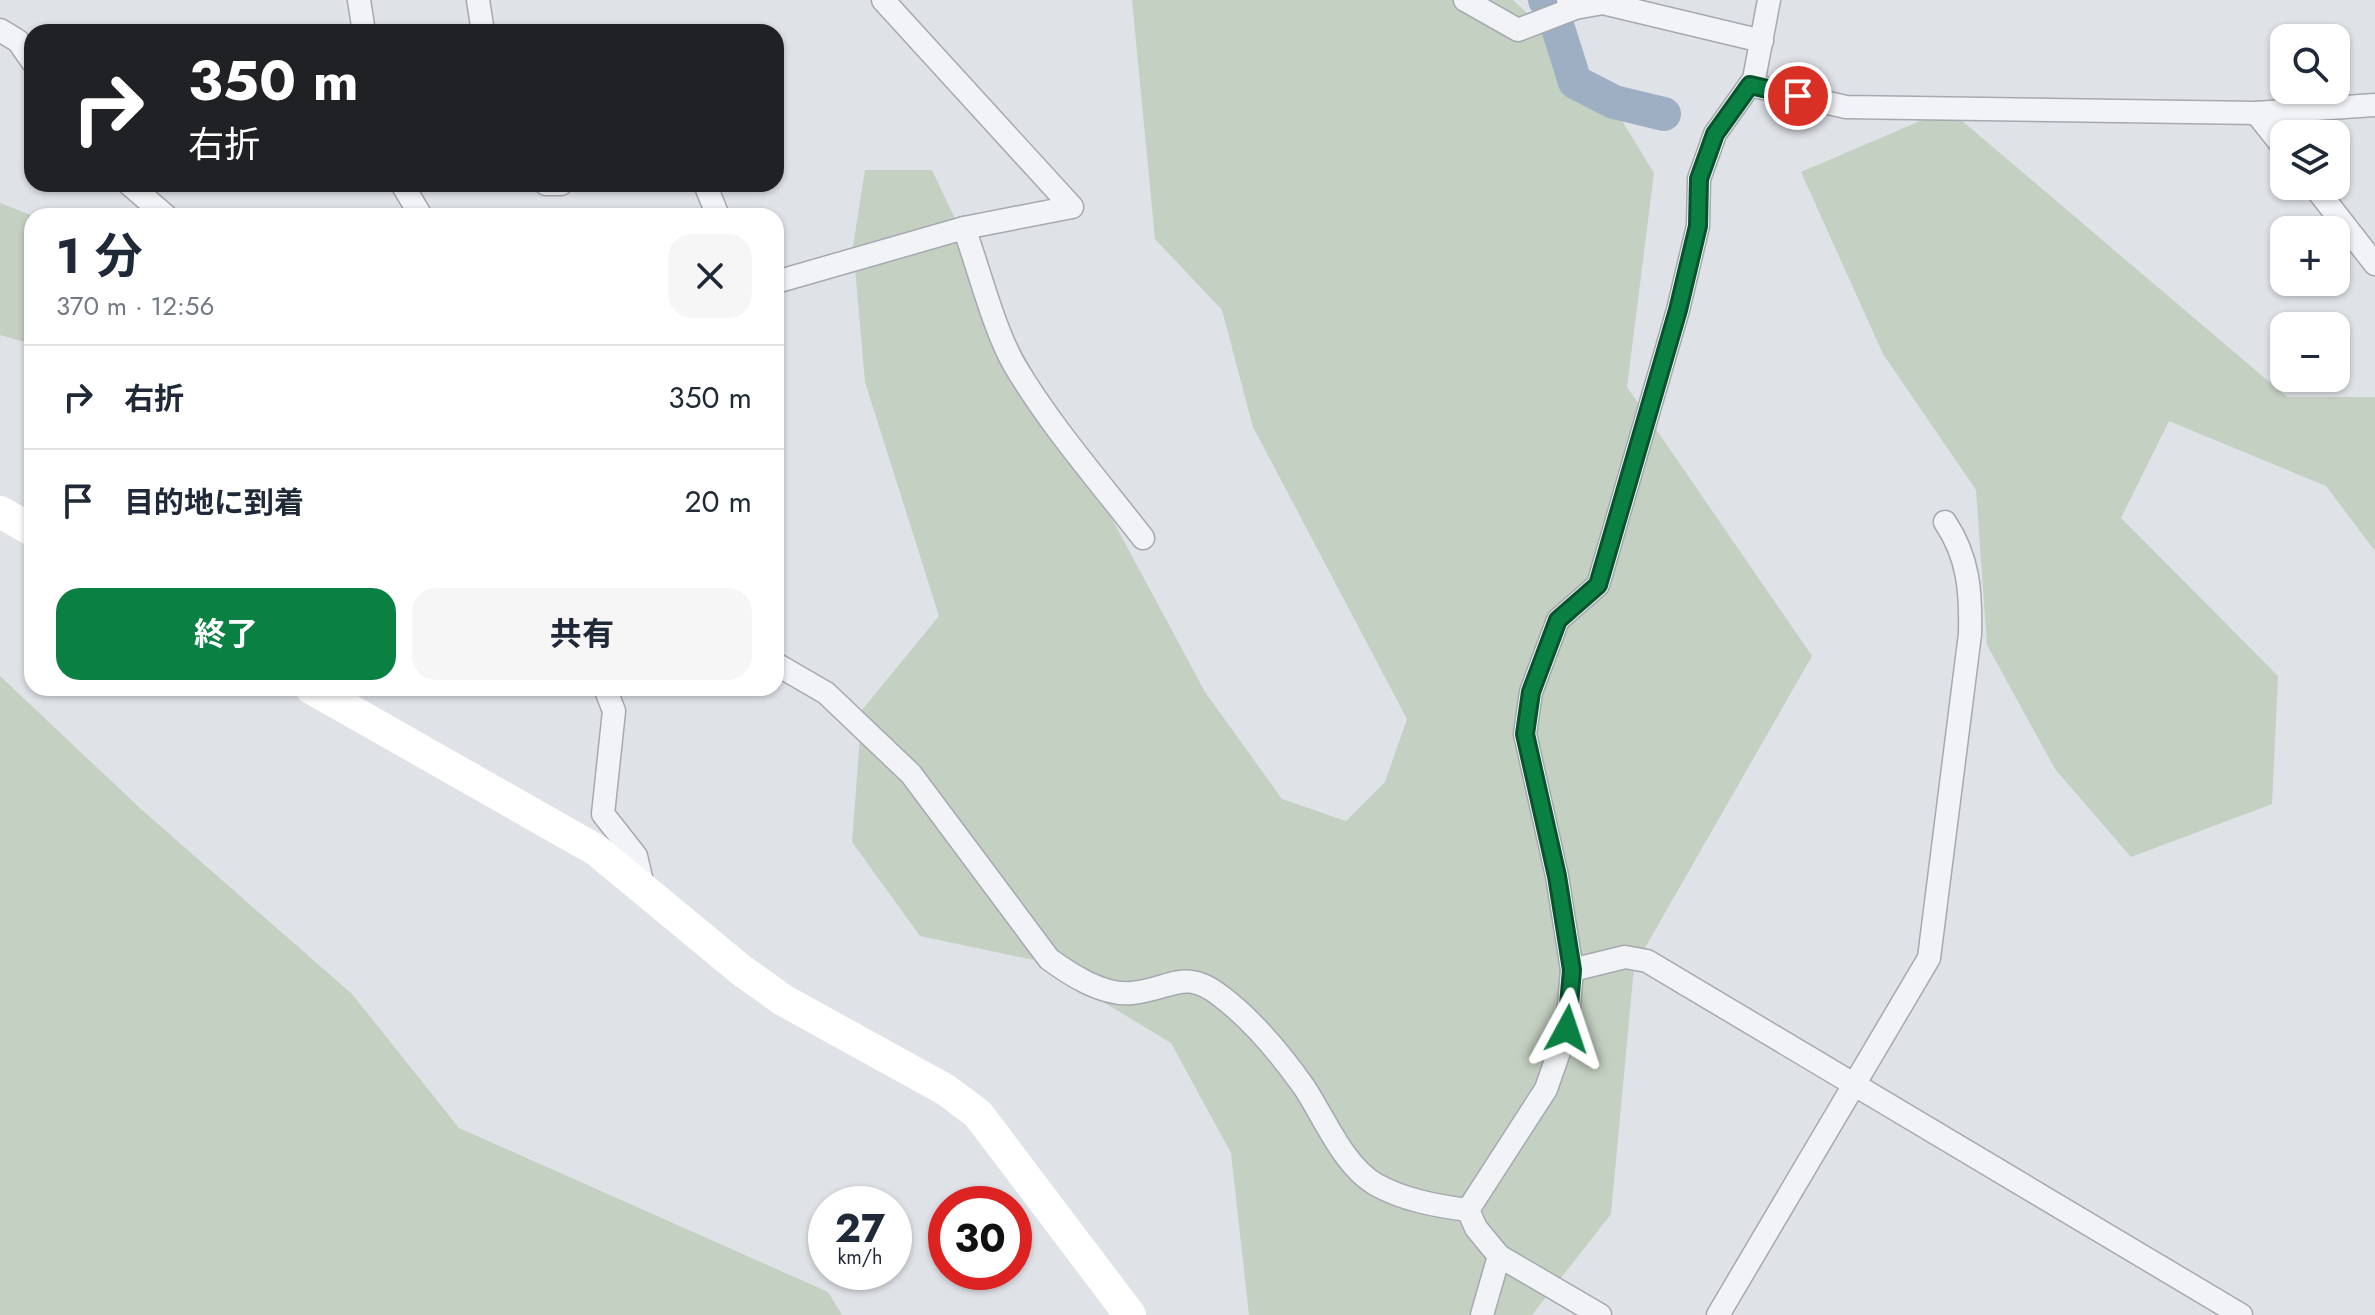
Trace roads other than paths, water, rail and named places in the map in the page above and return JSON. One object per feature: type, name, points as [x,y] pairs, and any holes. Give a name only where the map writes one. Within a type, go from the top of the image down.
[{"type":"street","points":[[359,0],[363,24]]},
{"type":"street","points":[[478,0],[482,24]]},
{"type":"street","points":[[784,280],[964,228],[1072,207],[883,0]]},
{"type":"street","points":[[1465,0],[1518,30],[1572,4],[1603,3],[1756,65],[1846,107],[2256,113],[2375,105]]},
{"type":"street","points":[[1468,1210],[1546,1089],[1567,1029],[1572,970],[1557,876],[1525,734],[1531,692],[1558,620],[1598,585],[1678,310],[1698,226],[1699,179],[1715,134],[1756,65],[1769,0]]},
{"type":"street","points":[[0,30],[18,41],[24,50]]},
{"type":"street","points":[[2256,113],[2270,130]]},
{"type":"street","points":[[138,192],[157,208]]},
{"type":"street","points":[[2325,200],[2375,264]]},
{"type":"street","points":[[964,228],[1014,363],[1070,449],[1143,538]]},
{"type":"street","points":[[0,512],[24,526]]},
{"type":"street","points":[[1718,1315],[1929,958],[1970,634],[1971,592],[1967,566],[1945,522]]},
{"type":"street","points":[[784,669],[826,693],[911,774],[1049,959],[1069,973],[1110,991],[1131,993],[1186,979],[1201,982],[1234,1008],[1273,1051],[1301,1084],[1352,1162],[1374,1184],[1412,1199],[1468,1210]]},
{"type":"street","points":[[608,696],[614,711],[603,814],[636,856],[643,886]]},
{"type":"street","points":[[338,697],[559,827],[643,886],[741,970],[783,1000],[946,1090],[978,1114],[1130,1315]]},
{"type":"street","points":[[1572,970],[1625,957],[1647,961],[2241,1315]]},
{"type":"street","points":[[1468,1210],[1476,1228],[1499,1256],[1600,1315]]},
{"type":"street","points":[[1482,1315],[1499,1256]]},
{"type":"waterway","points":[[1545,0],[1552,9],[1575,82],[1614,102],[1664,114]]}]
